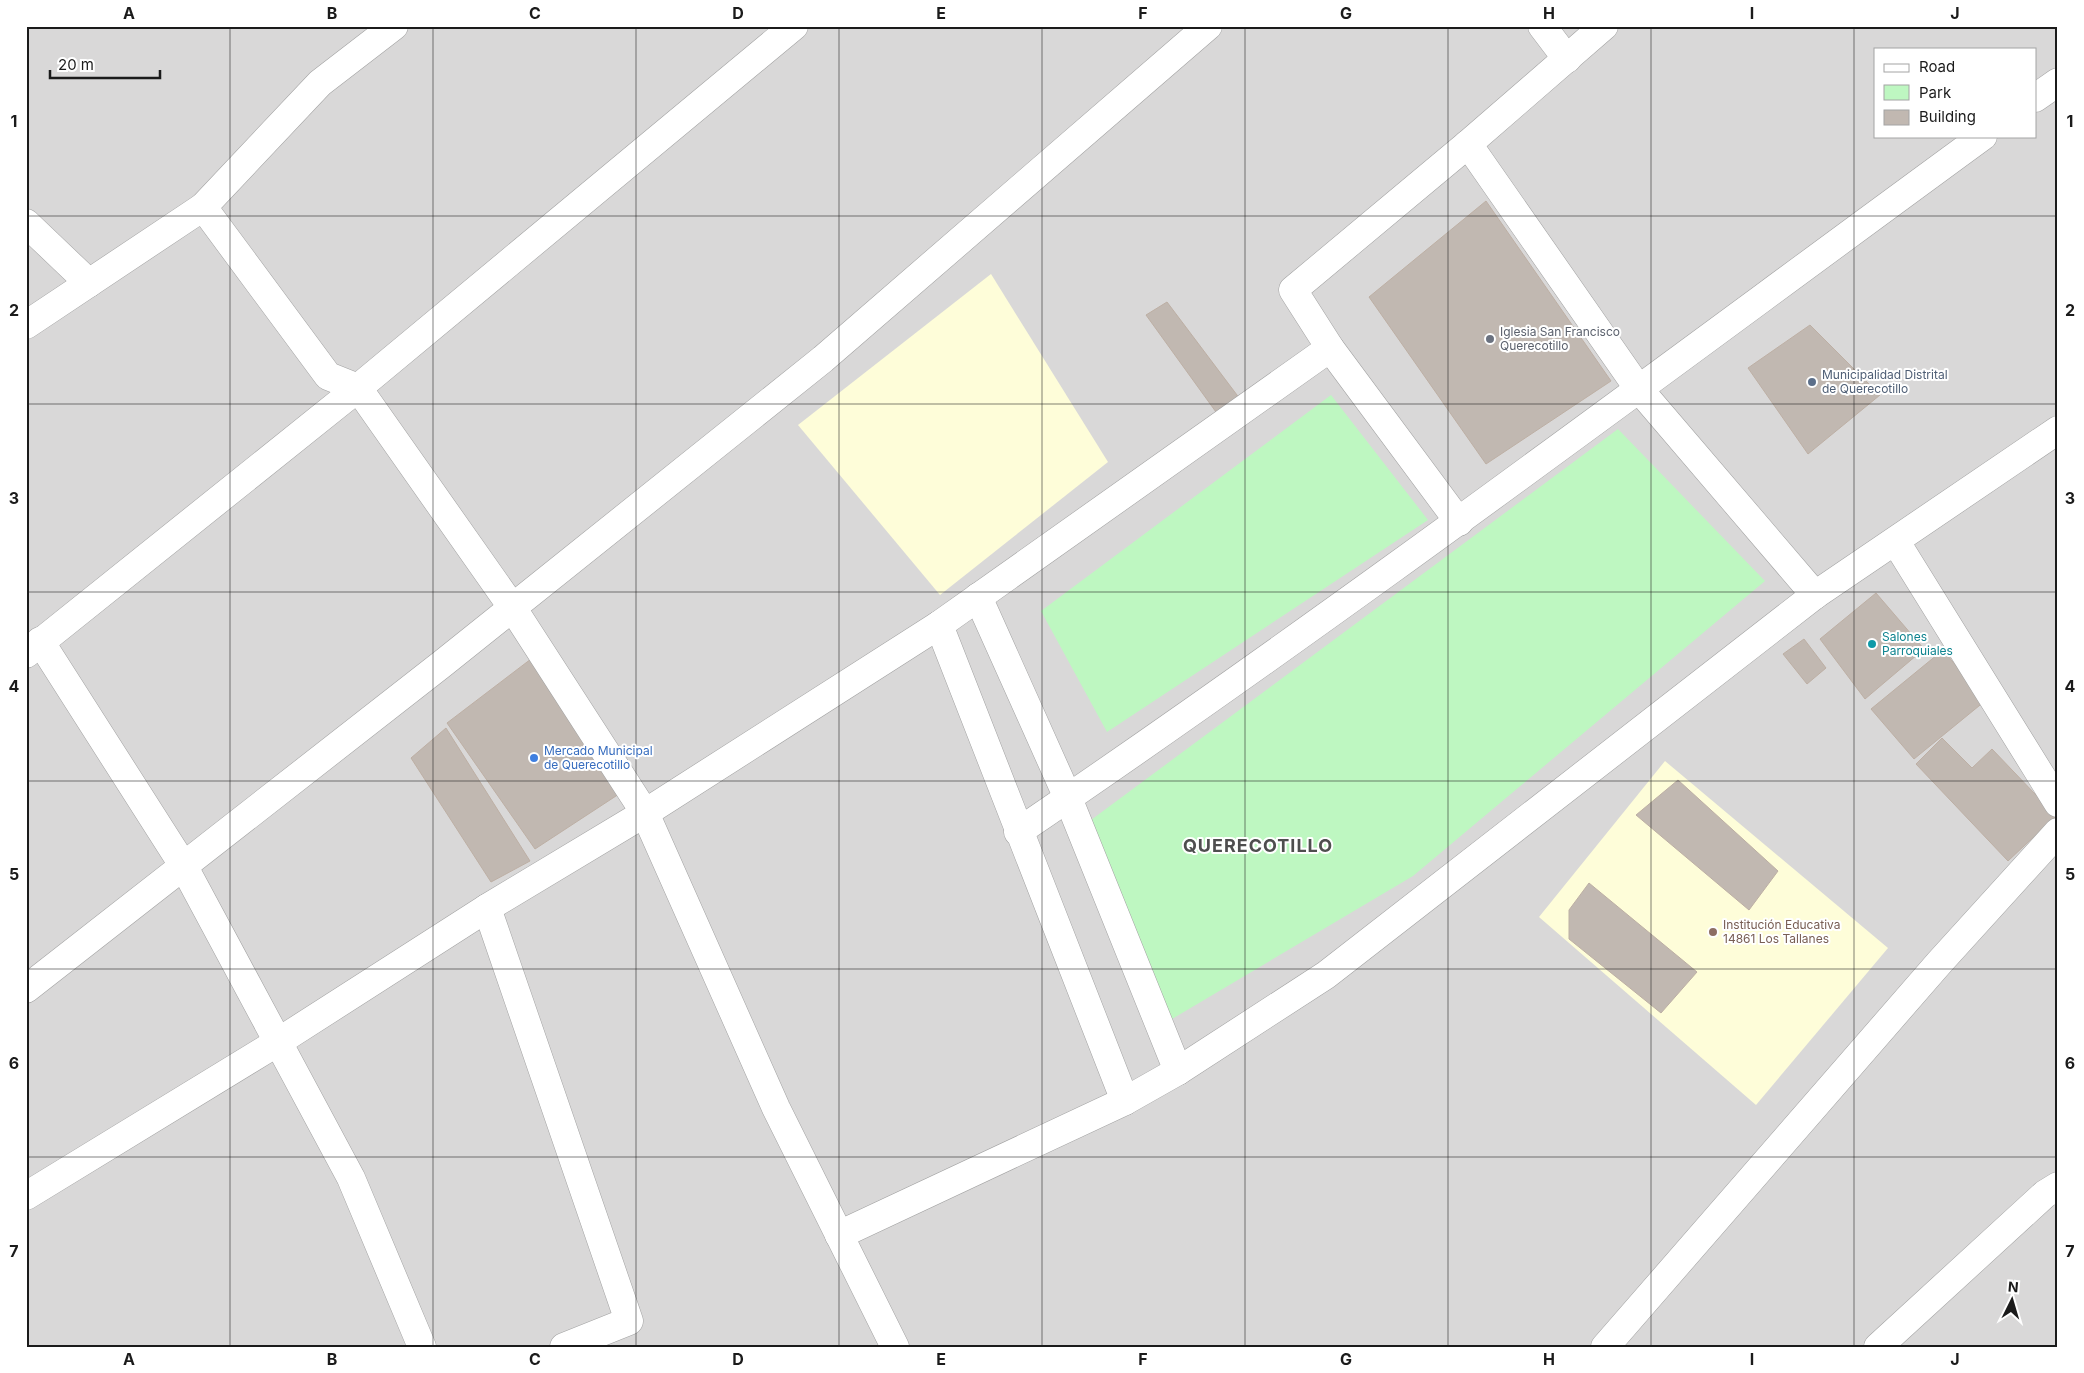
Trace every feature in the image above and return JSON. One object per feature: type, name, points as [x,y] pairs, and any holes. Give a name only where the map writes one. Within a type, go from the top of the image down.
[{"type":"street","points":[[26,325],[203,207],[320,82],[394,26]]},
{"type":"street","points":[[422,1347],[351,1178],[184,865],[33,648],[358,388],[794,26]]},
{"type":"street","points":[[26,989],[512,607],[823,359],[1208,26]]},
{"type":"street","points":[[1542,26],[1567,59]]},
{"type":"street","points":[[1458,522],[1330,348],[1294,290],[1468,144],[1604,26]]},
{"type":"street","points":[[2036,97],[2058,82]]},
{"type":"street","points":[[1018,832],[1458,522],[1980,138]]},
{"type":"street","points":[[1468,144],[1638,388],[1815,595]]},
{"type":"street","points":[[203,207],[328,376],[358,388],[512,607],[645,813],[776,1108],[895,1347]]},
{"type":"street","points":[[26,223],[89,283]]},
{"type":"street","points":[[26,1196],[278,1042],[487,908],[645,813],[939,625],[1330,348]]},
{"type":"street","points":[[839,1235],[1126,1101],[1178,1071],[1326,975],[1815,595],[1896,542],[2058,430]]},
{"type":"street","points":[[1896,542],[2058,803]]},
{"type":"street","points":[[978,597],[1068,798],[1178,1071]]},
{"type":"street","points":[[939,625],[1018,832],[1126,1101]]},
{"type":"street","points":[[1605,1347],[1932,970],[2058,832]]},
{"type":"street","points":[[487,908],[628,1321],[564,1347]]},
{"type":"street","points":[[1878,1347],[2045,1194],[2058,1186]]},
{"type":"shaded area","points":[[26,26],[2058,26],[2058,1347],[26,1347]]},
{"type":"shaded area","points":[[991,274],[1108,462],[940,595],[798,425]]},
{"type":"shaded area","name":"Institución Educativa 14861 Los Tallanes","points":[[1665,761],[1888,948],[1756,1105],[1539,917]]},
{"type":"green space","points":[[1331,395],[1428,520],[1107,732],[1041,611]]},
{"type":"green space","points":[[1618,429],[1765,581],[1413,876],[1172,1019],[1091,820]]},
{"type":"building","name":"Iglesia San Francisco Querecotillo","points":[[1486,201],[1611,381],[1486,464],[1369,297]]},
{"type":"building","points":[[1167,302],[1240,399],[1216,412],[1146,315]]},
{"type":"building","name":"Municipalidad Distrital de Querecotillo","points":[[1810,325],[1880,395],[1808,454],[1748,368]]},
{"type":"building","name":"Salones Parroquiales","points":[[1876,593],[1924,649],[1865,699],[1820,639]]},
{"type":"building","points":[[1804,639],[1826,668],[1807,684],[1783,654]]},
{"type":"building","points":[[1943,650],[1985,701],[1914,759],[1871,709]]},
{"type":"building","name":"Mercado Municipal de Querecotillo","points":[[531,659],[619,794],[535,849],[447,723]]},
{"type":"building","points":[[446,728],[530,861],[491,882],[411,758]]},
{"type":"building","points":[[1942,738],[1972,768],[1992,749],[2056,816],[2008,861],[1916,764]]},
{"type":"building","points":[[1678,780],[1778,871],[1749,910],[1636,815]]},
{"type":"building","points":[[1589,883],[1697,972],[1661,1013],[1569,939],[1569,910]]},
{"type":"place","name":"Iglesia San Francisco Querecotillo","points":[[1490,339]]},
{"type":"place","name":"Municipalidad Distrital de Querecotillo","points":[[1812,382]]},
{"type":"place","name":"Salones Parroquiales","points":[[1872,644]]},
{"type":"place","name":"Mercado Municipal de Querecotillo","points":[[534,758]]},
{"type":"place","name":"Institución Educativa 14861 Los Tallanes","points":[[1713,932]]},
{"type":"district","name":"QUERECOTILLO","points":[[1258,846]]}]
